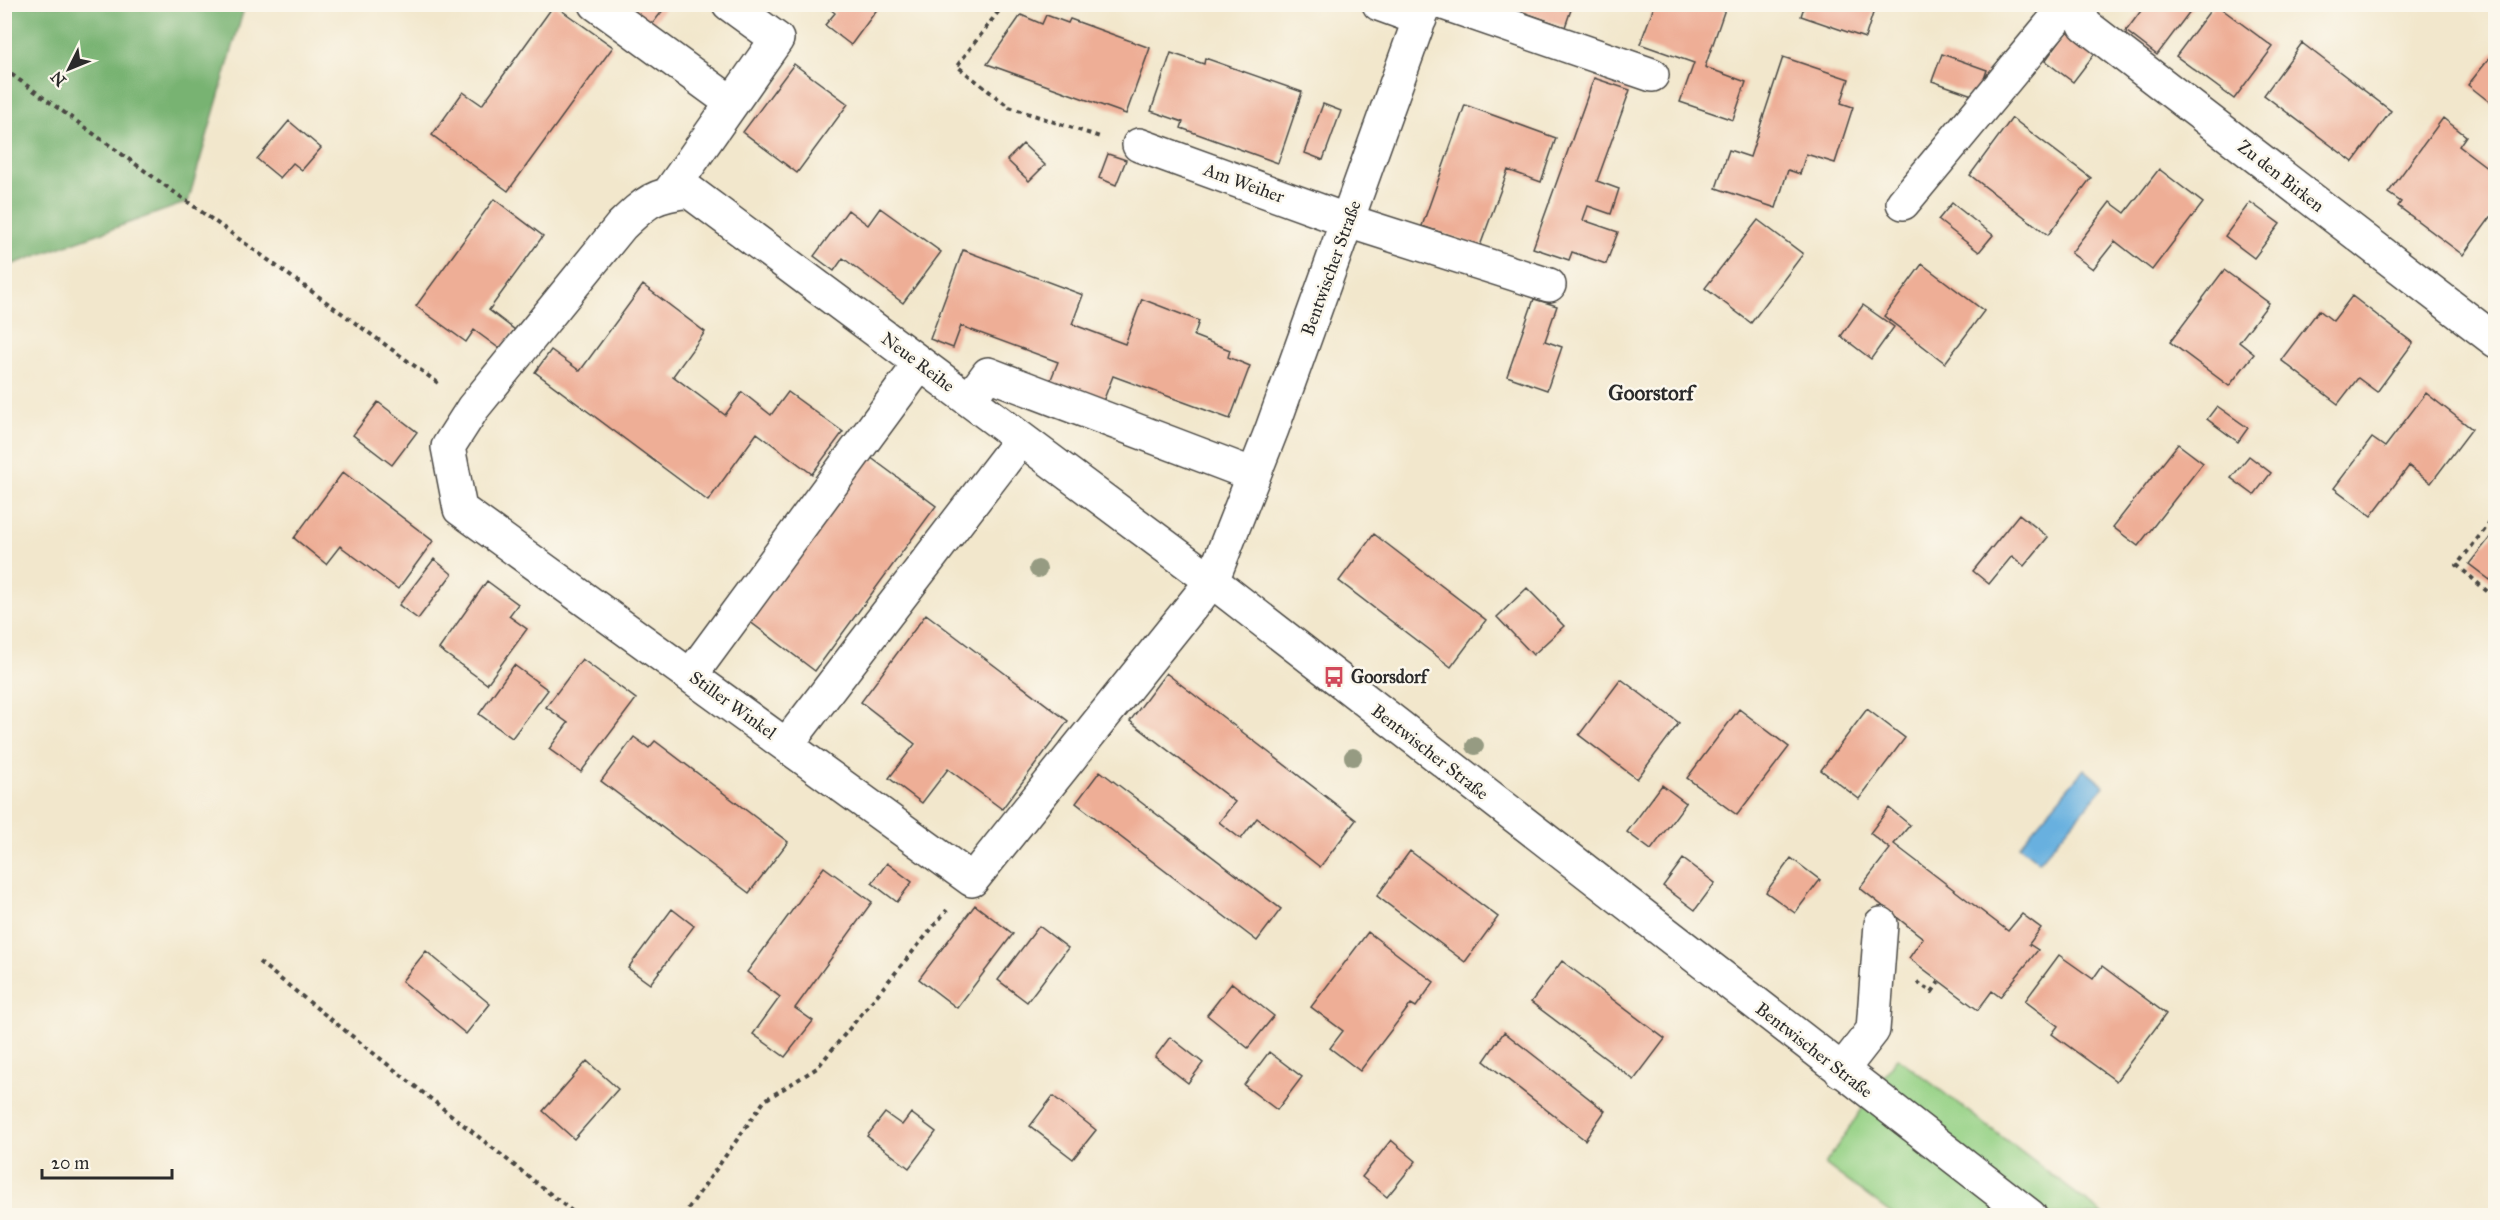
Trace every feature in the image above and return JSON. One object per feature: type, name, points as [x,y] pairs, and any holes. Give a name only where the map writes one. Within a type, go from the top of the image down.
[{"type":"street","points":[[596,4],[732,103]]},
{"type":"street","points":[[669,193],[777,39],[729,4]]},
{"type":"street","points":[[1379,4],[1431,9],[1652,75]]},
{"type":"street","points":[[1903,203],[2068,4]]},
{"type":"street","name":"Zu den Birken","points":[[2076,4],[2085,25],[2496,341]]},
{"type":"street","name":"Bentwischer Straße","points":[[1431,9],[1212,581],[1841,1071],[2030,1215]]},
{"type":"street","name":"Am Weiher","points":[[1139,145],[1348,221],[1549,285]]},
{"type":"street","name":"Neue Reihe","points":[[669,193],[689,190],[1212,581]]},
{"type":"street","name":"Stiller Winkel","points":[[669,193],[647,201],[621,226],[473,408],[448,447],[460,509],[972,880]]},
{"type":"street","points":[[691,675],[920,364]]},
{"type":"street","points":[[969,400],[988,374],[1254,475]]},
{"type":"street","points":[[787,744],[1021,439]]},
{"type":"street","points":[[972,880],[1212,581]]},
{"type":"street","points":[[1841,1071],[1873,1030],[1881,924]]},
{"type":"path","points":[[1004,4],[957,66],[1009,107],[1119,143],[1139,145]]},
{"type":"path","points":[[4,69],[473,408]]},
{"type":"path","points":[[2496,515],[2457,565],[2496,599]]},
{"type":"path","points":[[683,1215],[765,1100],[817,1068],[972,880]]},
{"type":"path","points":[[259,962],[578,1215]]},
{"type":"green space","points":[[4,5],[245,5],[188,202],[5,267]]},
{"type":"green space","points":[[1897,1057],[2104,1215],[1893,1215],[1825,1164]]},
{"type":"water","points":[[2084,769],[2104,786],[2039,862],[2019,846]]},
{"type":"building","points":[[824,4],[881,4],[851,45],[825,25],[835,13]]},
{"type":"building","points":[[1513,4],[1573,4],[1565,27],[1512,8]]},
{"type":"building","points":[[1655,4],[1712,4],[1725,9],[1705,67],[1746,82],[1733,120],[1680,102],[1694,63],[1640,44]]},
{"type":"building","points":[[1805,4],[1876,4],[1865,38],[1801,16]]},
{"type":"building","points":[[2146,4],[2194,6],[2157,55],[2126,31]]},
{"type":"building","points":[[2215,4],[2273,47],[2234,99],[2176,56]]},
{"type":"building","points":[[554,5],[613,47],[508,191],[432,135],[463,92],[482,105]]},
{"type":"building","points":[[620,5],[667,5],[650,27]]},
{"type":"building","points":[[1021,15],[1042,24],[1046,15],[1068,23],[1070,19],[1150,48],[1126,114],[987,64]]},
{"type":"building","points":[[2067,31],[2096,52],[2073,82],[2045,61]]},
{"type":"building","points":[[2302,43],[2391,111],[2353,162],[2264,95]]},
{"type":"building","points":[[2496,50],[2496,107],[2468,85]]},
{"type":"building","points":[[1171,53],[1204,64],[1205,58],[1302,92],[1278,163],[1181,128],[1183,122],[1151,111]]},
{"type":"building","points":[[1942,54],[1987,70],[1978,97],[1932,81]]},
{"type":"building","points":[[1783,57],[1849,79],[1841,103],[1853,107],[1835,163],[1806,154],[1800,174],[1788,170],[1776,208],[1716,188],[1729,150],[1750,157]]},
{"type":"building","points":[[794,64],[848,104],[797,173],[743,132]]},
{"type":"building","points":[[1594,78],[1630,90],[1597,181],[1619,189],[1611,214],[1588,206],[1583,220],[1618,232],[1606,264],[1572,252],[1569,260],[1533,248]]},
{"type":"building","points":[[1323,104],[1341,111],[1323,160],[1305,153]]},
{"type":"building","points":[[1465,105],[1556,138],[1541,182],[1508,170],[1480,246],[1422,226]]},
{"type":"building","points":[[2012,118],[2091,178],[2048,235],[1970,175]]},
{"type":"building","points":[[2443,118],[2466,136],[2459,146],[2496,174],[2496,210],[2463,255],[2398,206],[2401,202],[2388,193]]},
{"type":"building","points":[[289,121],[321,148],[302,170],[293,163],[280,178],[257,159]]},
{"type":"building","points":[[1023,144],[1045,165],[1029,181],[1007,160]]},
{"type":"building","points":[[1108,154],[1126,160],[1116,185],[1099,178]]},
{"type":"building","points":[[2159,169],[2203,203],[2152,270],[2115,241],[2093,269],[2071,253],[2110,202],[2125,213]]},
{"type":"building","points":[[494,199],[543,236],[489,310],[515,330],[500,349],[474,330],[466,342],[416,306]]},
{"type":"building","points":[[2250,202],[2280,224],[2254,258],[2225,236]]},
{"type":"building","points":[[1952,203],[1993,235],[1979,252],[1938,220]]},
{"type":"building","points":[[880,208],[941,252],[903,303],[843,258],[834,271],[814,256],[848,210],[868,225]]},
{"type":"building","points":[[1758,220],[1803,254],[1751,323],[1705,288]]},
{"type":"building","points":[[963,250],[1083,295],[1072,324],[1125,344],[1142,299],[1199,321],[1194,336],[1230,350],[1228,357],[1250,366],[1230,419],[1113,376],[1102,404],[1049,384],[1058,362],[961,326],[953,348],[930,339]]},
{"type":"building","points":[[1922,264],[1984,311],[1945,363],[1884,316]]},
{"type":"building","points":[[2224,270],[2269,303],[2239,342],[2254,354],[2229,386],[2170,342]]},
{"type":"building","points":[[643,285],[705,332],[673,376],[725,415],[742,392],[771,415],[788,392],[843,432],[812,474],[757,433],[708,501],[535,372],[551,350],[580,371]]},
{"type":"building","points":[[2352,296],[2413,343],[2377,392],[2358,378],[2338,404],[2281,360],[2319,310],[2333,321]]},
{"type":"building","points":[[1534,299],[1557,306],[1545,341],[1562,347],[1547,390],[1507,376]]},
{"type":"building","points":[[1863,305],[1894,327],[1871,359],[1841,336]]},
{"type":"building","points":[[2426,393],[2472,429],[2431,483],[2409,466],[2371,516],[2334,488],[2372,438],[2385,447]]},
{"type":"building","points":[[378,402],[417,432],[392,465],[353,435]]},
{"type":"building","points":[[2217,406],[2248,428],[2238,442],[2207,419]]},
{"type":"building","points":[[2178,444],[2203,463],[2138,546],[2113,527]]},
{"type":"building","points":[[2249,456],[2271,473],[2254,495],[2231,478]]},
{"type":"building","points":[[870,457],[936,506],[815,671],[749,621]]},
{"type":"building","points":[[343,472],[433,541],[398,589],[340,546],[326,564],[294,538]]},
{"type":"building","points":[[2019,514],[2048,537],[2024,566],[2012,556],[1989,584],[1973,571]]},
{"type":"building","points":[[2496,530],[2496,572],[2490,580],[2469,564]]},
{"type":"building","points":[[1374,534],[1486,620],[1451,667],[1339,581]]},
{"type":"building","points":[[434,559],[452,574],[418,619],[399,605]]},
{"type":"building","points":[[487,581],[518,604],[509,616],[527,629],[487,684],[439,649]]},
{"type":"building","points":[[1527,588],[1564,626],[1533,655],[1497,617]]},
{"type":"building","points":[[926,614],[1068,721],[1002,809],[948,769],[922,803],[889,778],[915,744],[861,702]]},
{"type":"building","points":[[582,659],[636,699],[581,772],[549,749],[568,723],[546,707]]},
{"type":"building","points":[[514,665],[548,690],[512,738],[479,714]]},
{"type":"building","points":[[1166,673],[1356,820],[1320,867],[1257,818],[1241,839],[1219,822],[1235,802],[1130,721]]},
{"type":"building","points":[[1621,679],[1679,723],[1637,779],[1579,735]]},
{"type":"building","points":[[1739,709],[1789,747],[1737,815],[1687,778]]},
{"type":"building","points":[[1867,709],[1905,738],[1859,799],[1821,770]]},
{"type":"building","points":[[634,737],[649,748],[655,741],[788,842],[749,893],[601,781]]},
{"type":"building","points":[[1100,771],[1281,909],[1257,941],[1076,803]]},
{"type":"building","points":[[1662,785],[1686,803],[1651,850],[1627,832]]},
{"type":"building","points":[[1889,808],[1910,825],[1894,844],[2008,931],[2022,914],[2041,928],[2029,944],[2038,950],[2000,997],[1992,991],[1978,1010],[1909,958],[1923,938],[1860,888],[1890,849],[1870,833]]},
{"type":"building","points":[[1410,851],[1498,917],[1465,962],[1377,896]]},
{"type":"building","points":[[1791,858],[1820,880],[1795,913],[1766,892]]},
{"type":"building","points":[[1683,859],[1715,883],[1695,910],[1663,886]]},
{"type":"building","points":[[887,863],[912,882],[897,902],[872,883]]},
{"type":"building","points":[[824,867],[872,902],[795,1008],[813,1021],[785,1057],[753,1034],[780,997],[747,972]]},
{"type":"building","points":[[975,905],[1013,934],[957,1008],[919,979]]},
{"type":"building","points":[[672,909],[694,926],[650,984],[628,968]]},
{"type":"building","points":[[1039,926],[1068,948],[1027,1002],[998,980]]},
{"type":"building","points":[[1368,932],[1434,982],[1416,1007],[1411,1004],[1360,1071],[1330,1048],[1343,1031],[1311,1007]]},
{"type":"building","points":[[426,951],[490,1004],[466,1034],[402,981]]},
{"type":"building","points":[[2059,955],[2093,979],[2102,966],[2166,1014],[2116,1081],[2052,1034],[2058,1026],[2025,1001]]},
{"type":"building","points":[[1562,961],[1665,1039],[1634,1080],[1531,1002]]},
{"type":"building","points":[[1232,983],[1274,1016],[1248,1048],[1207,1015]]},
{"type":"building","points":[[1504,1032],[1605,1111],[1585,1140],[1484,1061]]},
{"type":"building","points":[[1170,1037],[1203,1063],[1188,1083],[1155,1057]]},
{"type":"building","points":[[1269,1052],[1302,1077],[1277,1110],[1244,1085]]},
{"type":"building","points":[[587,1061],[618,1089],[574,1139],[543,1111]]},
{"type":"building","points":[[1053,1096],[1096,1130],[1073,1159],[1030,1126]]},
{"type":"building","points":[[885,1113],[902,1125],[911,1113],[936,1132],[909,1168],[867,1136]]},
{"type":"building","points":[[1391,1140],[1416,1161],[1387,1197],[1362,1177]]},
{"type":"place","name":"Goorsdorf","points":[[1334,677]]},
{"type":"district","name":"Goorstorf","points":[[1651,393]]}]
